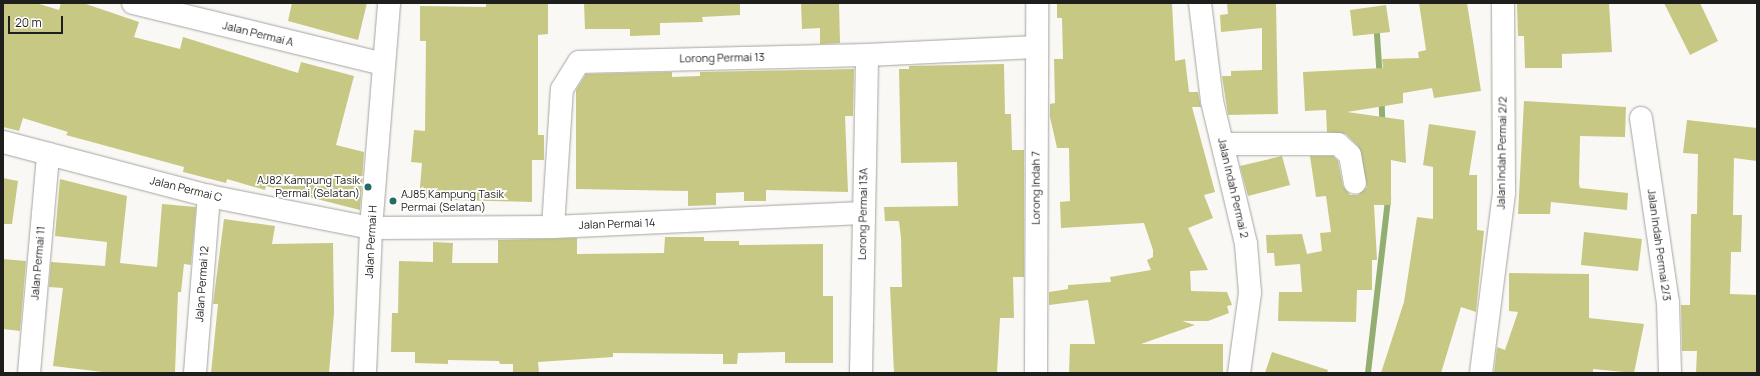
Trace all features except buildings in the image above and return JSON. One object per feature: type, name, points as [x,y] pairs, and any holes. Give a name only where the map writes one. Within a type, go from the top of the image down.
[{"type":"street","name":"Jalan Permai A","points":[[133,3],[382,64]]},
{"type":"street","name":"Jalan Permai H","points":[[365,373],[371,228],[382,64],[389,3]]},
{"type":"street","name":"Lorong Indah 7","points":[[1036,373],[1037,3]]},
{"type":"street","name":"Jalan Indah Permai 2","points":[[1200,3],[1212,101],[1246,244],[1250,293],[1239,373]]},
{"type":"street","name":"Jalan Indah Permai 2/2","points":[[1481,373],[1504,193],[1503,3]]},
{"type":"street","name":"Lorong Permai 13","points":[[553,227],[562,89],[579,62],[867,55],[1036,47]]},
{"type":"street","name":"Lorong Permai 13A","points":[[861,373],[867,55]]},
{"type":"street","name":"Jalan Indah Permai 2/3","points":[[1641,118],[1668,302],[1670,373]]},
{"type":"street","name":"Jalan Permai C","points":[[3,142],[209,196],[371,228]]},
{"type":"street","points":[[1223,144],[1338,144],[1350,155],[1355,183]]},
{"type":"street","name":"Jalan Permai 11","points":[[29,373],[48,154]]},
{"type":"street","name":"Jalan Permai 12","points":[[195,373],[209,196]]},
{"type":"street","name":"Jalan Permai 14","points":[[371,228],[553,227],[863,213]]},
{"type":"waterway","points":[[1377,27],[1380,74]]},
{"type":"waterway","points":[[1382,99],[1383,124]]},
{"type":"waterway","points":[[1368,373],[1388,199]]},
{"type":"place","name":"AJ82 Kampung Tasik Permai (Selatan)","points":[[368,187]]},
{"type":"place","name":"AJ85 Kampung Tasik Permai (Selatan)","points":[[393,201]]}]
